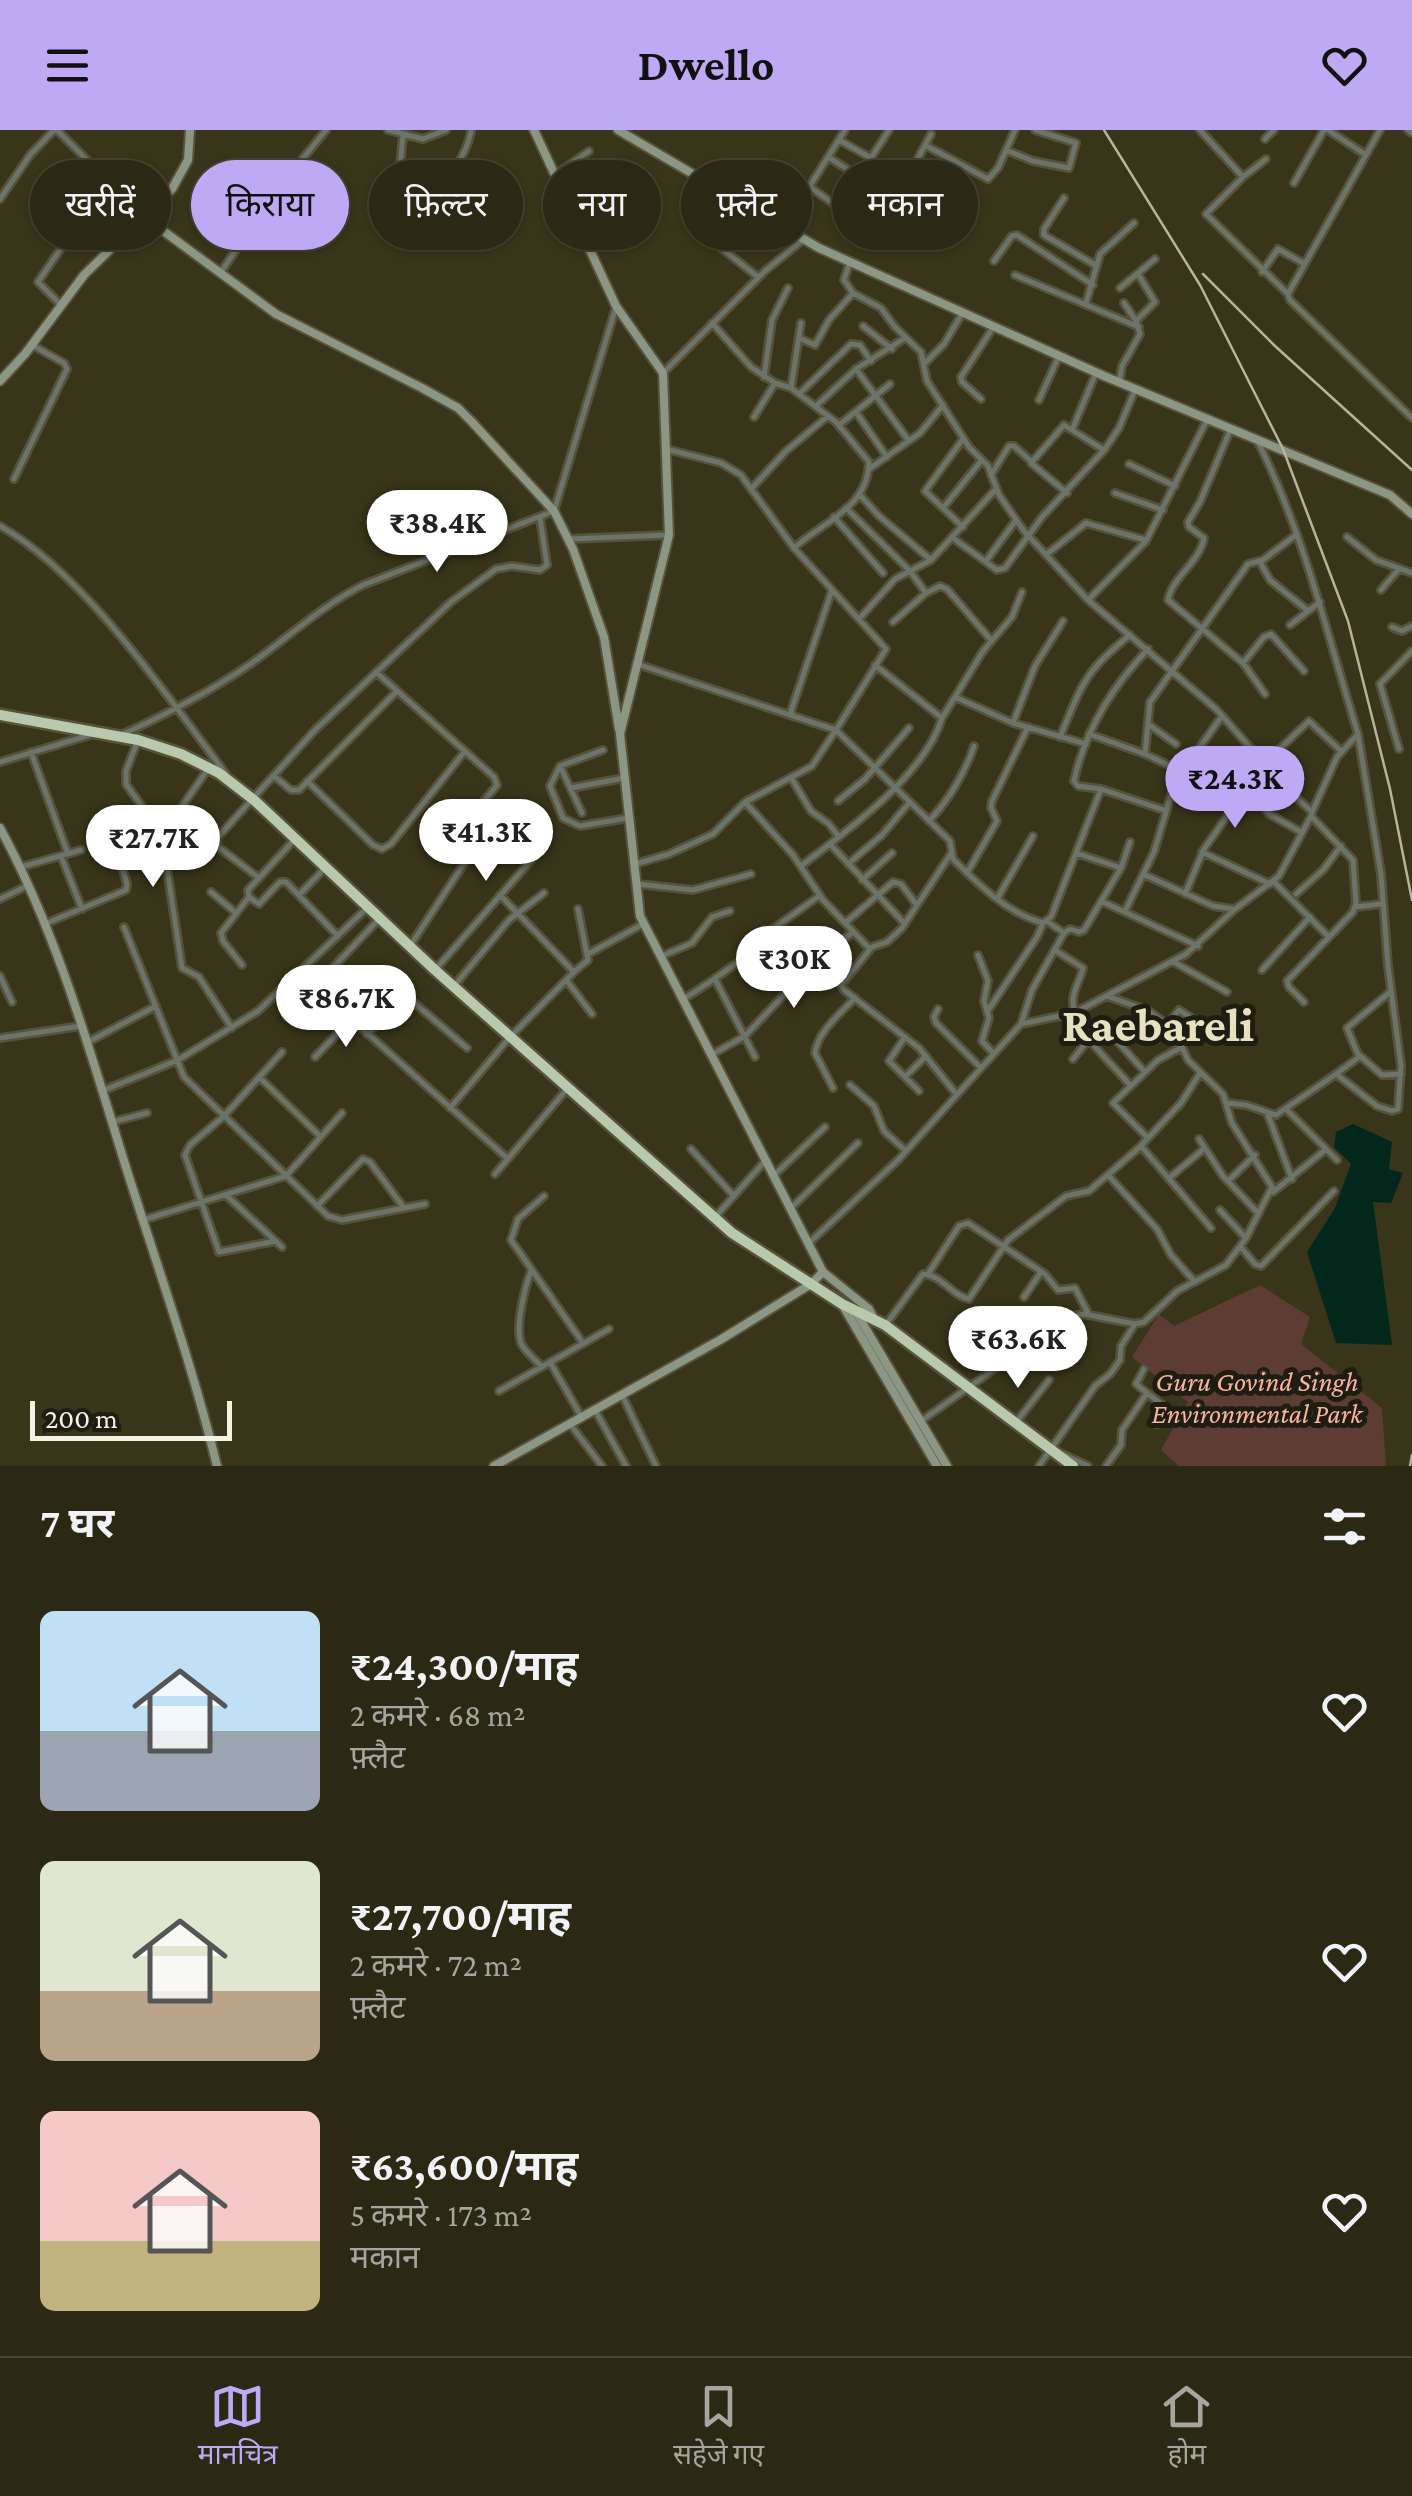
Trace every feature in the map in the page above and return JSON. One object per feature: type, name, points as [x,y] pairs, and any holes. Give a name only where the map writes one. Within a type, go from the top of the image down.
[{"type":"highway","points":[[0,715],[138,740],[210,767],[233,783],[435,970],[714,1218],[749,1246],[885,1325],[1073,1466]]},
{"type":"street","points":[[0,198],[37,146],[55,130],[86,160]]},
{"type":"street","points":[[171,190],[191,149],[190,130]]},
{"type":"street","points":[[220,274],[274,194],[326,130]]},
{"type":"street","points":[[388,130],[426,139],[446,130]]},
{"type":"street","points":[[534,130],[548,160]]},
{"type":"street","points":[[618,130],[681,167]]},
{"type":"street","points":[[812,184],[844,130]]},
{"type":"street","points":[[839,140],[871,158],[889,130]]},
{"type":"street","points":[[926,144],[988,179],[998,168],[1015,130]]},
{"type":"street","points":[[1006,150],[1069,168],[1076,144],[1034,130]]},
{"type":"street","points":[[1200,130],[1242,178]]},
{"type":"street","points":[[1265,139],[1274,130]]},
{"type":"street","points":[[1294,183],[1326,130],[1366,155]]},
{"type":"street","points":[[1288,294],[1380,130]]},
{"type":"street","points":[[461,160],[472,131]]},
{"type":"street","points":[[917,160],[930,131]]},
{"type":"street","points":[[400,133],[401,160]]},
{"type":"street","points":[[576,160],[589,151]]},
{"type":"street","points":[[812,188],[844,212],[873,185],[828,157]]},
{"type":"street","points":[[1266,159],[1206,214],[1412,418]]},
{"type":"street","points":[[1064,198],[1044,234],[1096,266]]},
{"type":"street","points":[[1086,304],[1100,254],[1134,223]]},
{"type":"street","points":[[994,261],[1010,238],[1017,235],[1093,285]]},
{"type":"street","points":[[171,237],[295,326],[458,408],[554,511],[583,570],[604,638],[620,734],[634,883],[643,924],[822,1272],[862,1303],[874,1318]]},
{"type":"street","points":[[812,243],[1096,373],[1390,495],[1412,513]]},
{"type":"street","points":[[1262,272],[1278,249],[1303,263]]},
{"type":"street","points":[[60,250],[38,282],[62,305]]},
{"type":"street","points":[[0,381],[84,275],[110,250]]},
{"type":"street","points":[[590,250],[616,306],[663,372],[668,535],[620,734]]},
{"type":"street","points":[[723,250],[758,278]]},
{"type":"street","points":[[663,372],[791,250]]},
{"type":"street","points":[[1120,288],[1154,259]]},
{"type":"street","points":[[850,262],[844,280],[853,294],[881,308],[920,352],[926,381],[991,474],[1016,520],[1088,600],[1222,716],[1341,846],[1353,860],[1355,907]]},
{"type":"street","points":[[1015,274],[1138,324]]},
{"type":"street","points":[[1138,274],[1156,302],[1138,324]]},
{"type":"street","points":[[764,377],[772,320],[788,288]]},
{"type":"street","points":[[799,338],[815,346],[829,320],[853,294]]},
{"type":"street","points":[[1119,383],[1126,357],[1138,340],[1138,324],[1124,303]]},
{"type":"street","points":[[118,737],[249,665],[333,600],[362,585],[554,511],[616,306]]},
{"type":"street","points":[[924,364],[944,344],[963,312]]},
{"type":"street","points":[[712,323],[742,358],[764,377],[791,388],[816,406],[866,456],[869,470],[861,496],[794,548]]},
{"type":"street","points":[[791,388],[802,323]]},
{"type":"street","points":[[864,326],[892,349]]},
{"type":"street","points":[[981,399],[961,377],[994,326]]},
{"type":"street","points":[[816,406],[856,369],[906,338]]},
{"type":"street","points":[[799,394],[851,344],[860,345],[871,361]]},
{"type":"street","points":[[14,479],[67,370],[64,363],[32,345]]},
{"type":"street","points":[[1039,400],[1059,356]]},
{"type":"street","points":[[856,369],[909,441]]},
{"type":"street","points":[[1072,430],[1096,373]]},
{"type":"street","points":[[754,417],[775,383]]},
{"type":"street","points":[[839,425],[890,384]]},
{"type":"street","points":[[953,538],[1002,571],[1028,535],[1104,450],[1119,428],[1135,390]]},
{"type":"street","points":[[869,470],[927,426],[942,405]]},
{"type":"street","points":[[856,412],[887,457]]},
{"type":"street","points":[[751,490],[786,450],[828,416]]},
{"type":"street","points":[[1088,600],[1146,541],[1208,418]]},
{"type":"street","points":[[1031,462],[1062,426],[1104,450]]},
{"type":"street","points":[[1232,428],[1188,522],[1189,528],[1204,538],[1204,544],[1168,596],[1170,603],[1242,663],[1266,694]]},
{"type":"street","points":[[1256,437],[1281,487],[1298,534],[1358,734],[1374,818],[1401,1074],[1398,1109],[1377,1106],[1336,1074]]},
{"type":"street","points":[[963,439],[925,488],[963,527]]},
{"type":"street","points":[[991,474],[1011,445],[1066,494]]},
{"type":"street","points":[[632,865],[713,834],[745,802],[812,766],[886,649],[794,548],[741,475],[728,466],[666,449]]},
{"type":"street","points":[[942,508],[981,460]]},
{"type":"street","points":[[1129,464],[1176,486]]},
{"type":"street","points":[[859,619],[895,579],[931,560],[996,488]]},
{"type":"street","points":[[1115,492],[1163,510]]},
{"type":"street","points":[[861,496],[931,560]]},
{"type":"street","points":[[846,508],[910,570],[926,593]]},
{"type":"street","points":[[834,517],[883,572]]},
{"type":"street","points":[[259,878],[216,843],[315,730],[452,601],[496,569],[512,566],[540,570],[547,566],[540,518]]},
{"type":"street","points":[[986,561],[1016,520]]},
{"type":"street","points":[[1047,554],[1086,523],[1146,541]]},
{"type":"street","points":[[0,526],[29,545],[111,626],[233,783]]},
{"type":"street","points":[[1145,754],[1150,702],[1172,670],[1251,562],[1260,562],[1298,534]]},
{"type":"street","points":[[566,539],[668,535]]},
{"type":"street","points":[[1347,537],[1376,560],[1412,574]]},
{"type":"street","points":[[1260,562],[1270,580],[1307,610]]},
{"type":"street","points":[[1381,590],[1398,570]]},
{"type":"street","points":[[893,622],[940,586],[947,589],[991,640]]},
{"type":"street","points":[[792,716],[832,590]]},
{"type":"street","points":[[801,866],[893,787],[931,744],[955,696],[991,640],[1012,617],[1022,592]]},
{"type":"street","points":[[1290,625],[1320,602]]},
{"type":"street","points":[[1013,723],[1035,666],[1063,620]]},
{"type":"street","points":[[1392,627],[1402,631],[1412,626]]},
{"type":"street","points":[[1242,663],[1264,636],[1271,634],[1304,671]]},
{"type":"street","points":[[1060,736],[1086,676],[1130,635]]},
{"type":"street","points":[[1148,649],[1120,682],[1089,734],[1074,782],[1164,810]]},
{"type":"street","points":[[1399,749],[1380,684],[1412,651]]},
{"type":"street","points":[[637,664],[836,730],[952,842],[950,855],[906,924],[888,942],[870,949],[842,980],[842,988],[926,1056],[957,1095]]},
{"type":"street","points":[[875,665],[942,718]]},
{"type":"street","points":[[376,672],[497,781],[496,790],[475,815],[484,826],[484,833],[409,946]]},
{"type":"street","points":[[274,776],[295,792],[397,691]]},
{"type":"street","points":[[955,696],[1013,723],[1086,744]]},
{"type":"street","points":[[1125,911],[1154,852],[1164,810],[1181,771],[1222,716]]},
{"type":"street","points":[[1264,764],[1309,721],[1341,750]]},
{"type":"street","points":[[1148,724],[1176,744]]},
{"type":"street","points":[[967,873],[997,821],[992,801],[1028,727]]},
{"type":"street","points":[[838,801],[910,728]]},
{"type":"street","points":[[0,762],[98,733]]},
{"type":"street","points":[[1089,734],[1181,771]]},
{"type":"street","points":[[1021,1024],[1074,1014],[1172,962],[1198,946],[1235,909],[1272,883],[1341,750],[1358,734]]},
{"type":"street","points":[[138,740],[126,771],[126,784],[162,835],[182,968],[199,977],[232,1028]]},
{"type":"street","points":[[929,821],[946,803],[948,793],[966,770],[974,746]]},
{"type":"street","points":[[603,750],[560,766],[550,786],[563,818],[580,826],[628,818]]},
{"type":"street","points":[[307,781],[373,844],[386,848],[442,785],[449,768],[466,751]]},
{"type":"street","points":[[31,752],[82,909]]},
{"type":"street","points":[[560,766],[582,812]]},
{"type":"street","points":[[162,835],[210,767]]},
{"type":"street","points":[[571,788],[624,778]]},
{"type":"street","points":[[792,778],[811,811],[839,837]]},
{"type":"street","points":[[987,1012],[1045,922],[1100,789]]},
{"type":"street","points":[[1186,894],[1202,852],[1246,790],[1270,814],[1301,832]]},
{"type":"street","points":[[435,970],[534,854],[485,800]]},
{"type":"street","points":[[745,802],[801,866],[819,896],[870,949]]},
{"type":"street","points":[[848,864],[882,835],[910,803]]},
{"type":"street","points":[[0,828],[46,923],[194,1375],[217,1466]]},
{"type":"street","points":[[997,899],[1032,836]]},
{"type":"street","points":[[294,840],[248,890],[250,897],[259,904],[283,881],[338,936]]},
{"type":"street","points":[[809,1242],[906,1151],[1021,1024],[1032,990],[1064,933],[1070,929],[1082,931],[1121,868],[1130,842]]},
{"type":"street","points":[[46,923],[126,890],[115,844]]},
{"type":"street","points":[[830,844],[906,924]]},
{"type":"street","points":[[1296,894],[1323,870],[1341,846]]},
{"type":"street","points":[[21,866],[81,850]]},
{"type":"street","points":[[1202,852],[1272,883],[1330,936]]},
{"type":"street","points":[[862,880],[892,853]]},
{"type":"street","points":[[1076,853],[1121,868]]},
{"type":"street","points":[[950,855],[997,899],[1024,917],[1045,922],[1064,933]]},
{"type":"street","points":[[299,895],[324,869]]},
{"type":"street","points":[[634,883],[693,890],[752,874]]},
{"type":"street","points":[[1143,874],[1219,908],[1235,909]]},
{"type":"street","points":[[845,923],[896,882],[916,904]]},
{"type":"street","points":[[0,899],[30,884]]},
{"type":"street","points":[[211,892],[236,914]]},
{"type":"street","points":[[454,986],[517,912],[544,893]]},
{"type":"street","points":[[500,895],[574,972]]},
{"type":"street","points":[[770,931],[819,896]]},
{"type":"street","points":[[242,965],[221,937],[250,897]]},
{"type":"street","points":[[1101,901],[1198,946]]},
{"type":"street","points":[[1304,1002],[1287,981],[1355,907],[1383,904]]},
{"type":"street","points":[[102,1091],[178,1060],[232,1028],[271,1000],[367,908]]},
{"type":"street","points":[[450,1108],[510,1037],[574,972],[587,964],[578,909]]},
{"type":"street","points":[[659,957],[692,943],[712,917],[730,912]]},
{"type":"street","points":[[1262,970],[1310,917]]},
{"type":"street","points":[[379,919],[319,985],[322,994],[508,1159]]},
{"type":"street","points":[[588,954],[643,924]]},
{"type":"street","points":[[124,927],[190,1084],[317,1206],[328,1216],[342,1220],[425,1204]]},
{"type":"street","points":[[711,1056],[744,1036],[814,963],[853,932]]},
{"type":"street","points":[[681,1000],[728,966],[760,949]]},
{"type":"street","points":[[1055,950],[1083,968],[1074,995],[1074,1014],[1130,1085]]},
{"type":"street","points":[[978,955],[987,977],[984,1001],[988,1021],[982,1041],[994,1054]]},
{"type":"street","points":[[1172,962],[1227,992]]},
{"type":"street","points":[[0,976],[12,1002]]},
{"type":"street","points":[[384,977],[467,1048]]},
{"type":"street","points":[[715,978],[755,1056]]},
{"type":"street","points":[[566,980],[592,1014]]},
{"type":"street","points":[[1390,992],[1347,1028],[1359,1055],[1382,1075],[1401,1074]]},
{"type":"street","points":[[367,1034],[404,994]]},
{"type":"street","points":[[1107,996],[1149,1011],[1168,1024],[1200,1073],[1223,1094],[1232,1124],[1272,1183],[1270,1194]]},
{"type":"street","points":[[834,1088],[815,1048],[854,998]]},
{"type":"street","points":[[86,1043],[156,1006]]},
{"type":"street","points":[[938,1009],[936,1023],[982,1068]]},
{"type":"street","points":[[1168,1024],[1178,1010],[1214,1032]]},
{"type":"street","points":[[315,1057],[351,1019]]},
{"type":"street","points":[[0,1038],[81,1026]]},
{"type":"street","points":[[905,1037],[889,1058],[919,1091]]},
{"type":"street","points":[[1074,1059],[1090,1038]]},
{"type":"street","points":[[1115,1039],[1145,1072]]},
{"type":"street","points":[[1148,1138],[1113,1106],[1145,1072],[1182,1047]]},
{"type":"street","points":[[276,1241],[219,1252],[185,1155],[282,1052]]},
{"type":"street","points":[[1226,1103],[1246,1105],[1268,1115],[1287,1110],[1359,1055]]},
{"type":"street","points":[[905,1077],[926,1056]]},
{"type":"street","points":[[928,1274],[969,1299],[1003,1245],[1066,1196],[1086,1193],[1108,1174],[1181,1103],[1200,1073]]},
{"type":"street","points":[[259,1078],[321,1136]]},
{"type":"street","points":[[850,1085],[874,1106],[884,1132],[906,1151]]},
{"type":"street","points":[[496,1174],[567,1089]]},
{"type":"street","points":[[1287,1110],[1337,1160]]},
{"type":"street","points":[[112,1122],[147,1113]]},
{"type":"street","points":[[143,1220],[286,1176],[342,1113]]},
{"type":"street","points":[[1268,1115],[1292,1180]]},
{"type":"street","points":[[774,1175],[825,1127]]},
{"type":"street","points":[[1199,1138],[1228,1181],[1257,1212]]},
{"type":"street","points":[[791,1208],[858,1143]]},
{"type":"street","points":[[1140,1146],[1212,1228]]},
{"type":"street","points":[[1169,1179],[1205,1148]]},
{"type":"street","points":[[690,1149],[732,1194]]},
{"type":"street","points":[[920,1421],[1060,1321],[1074,1315],[1135,1324],[1148,1319],[1170,1296],[1226,1265],[1270,1194],[1325,1150]]},
{"type":"street","points":[[1228,1181],[1255,1155]]},
{"type":"street","points":[[317,1206],[363,1159],[370,1162],[404,1208]]},
{"type":"street","points":[[714,1218],[766,1160]]},
{"type":"street","points":[[1108,1174],[1157,1229],[1171,1255],[1194,1282]]},
{"type":"street","points":[[1240,1246],[1261,1266],[1334,1191]]},
{"type":"street","points":[[226,1194],[282,1247]]},
{"type":"street","points":[[544,1196],[524,1211],[512,1228],[511,1240],[584,1343]]},
{"type":"street","points":[[1220,1210],[1246,1238]]},
{"type":"street","points":[[885,1325],[919,1277],[928,1274],[962,1223],[1003,1245],[1041,1272],[1058,1290],[1074,1288],[1089,1315]]},
{"type":"street","points":[[531,1271],[524,1289],[520,1338],[524,1348],[542,1366]]},
{"type":"street","points":[[494,1466],[720,1340],[811,1284],[822,1272]]},
{"type":"street","points":[[1024,1297],[1041,1272]]},
{"type":"street","points":[[848,1306],[947,1466]]},
{"type":"street","points":[[848,1306],[937,1466]]},
{"type":"street","points":[[1039,1466],[1095,1386],[1120,1360],[1121,1346],[1135,1324]]},
{"type":"street","points":[[499,1391],[609,1329]]},
{"type":"street","points":[[550,1362],[582,1418]]},
{"type":"street","points":[[1144,1369],[1136,1384],[1165,1409],[1156,1424]]},
{"type":"street","points":[[1016,1423],[1049,1380]]},
{"type":"street","points":[[1106,1466],[1120,1446],[1122,1430],[1148,1393]]},
{"type":"street","points":[[622,1395],[656,1466]]},
{"type":"street","points":[[595,1410],[626,1466]]},
{"type":"street","points":[[570,1424],[602,1466]]},
{"type":"street","points":[[1052,1451],[1064,1466]]},
{"type":"street","points":[[1052,1451],[1072,1456],[1088,1466]]},
{"type":"green space","name":"Guru Govind Singh Environmental Park","points":[[1260,1285],[1310,1317],[1301,1344],[1382,1408],[1386,1466],[1179,1466],[1161,1450],[1188,1402],[1132,1357],[1159,1314],[1174,1326]]},
{"type":"shaded area","points":[[1353,1124],[1392,1142],[1389,1169],[1403,1173],[1391,1203],[1373,1202],[1392,1345],[1336,1343],[1307,1252],[1335,1208],[1351,1164],[1334,1147],[1336,1132]]},
{"type":"railway","points":[[1104,130],[1200,285],[1283,449],[1348,621],[1390,789],[1412,900]]},
{"type":"railway","points":[[1203,274],[1275,346],[1412,470]]},
{"type":"railway","points":[[1410,1466],[1412,1455]]},
{"type":"district","name":"Raebareli","points":[[1158,1024]]}]
